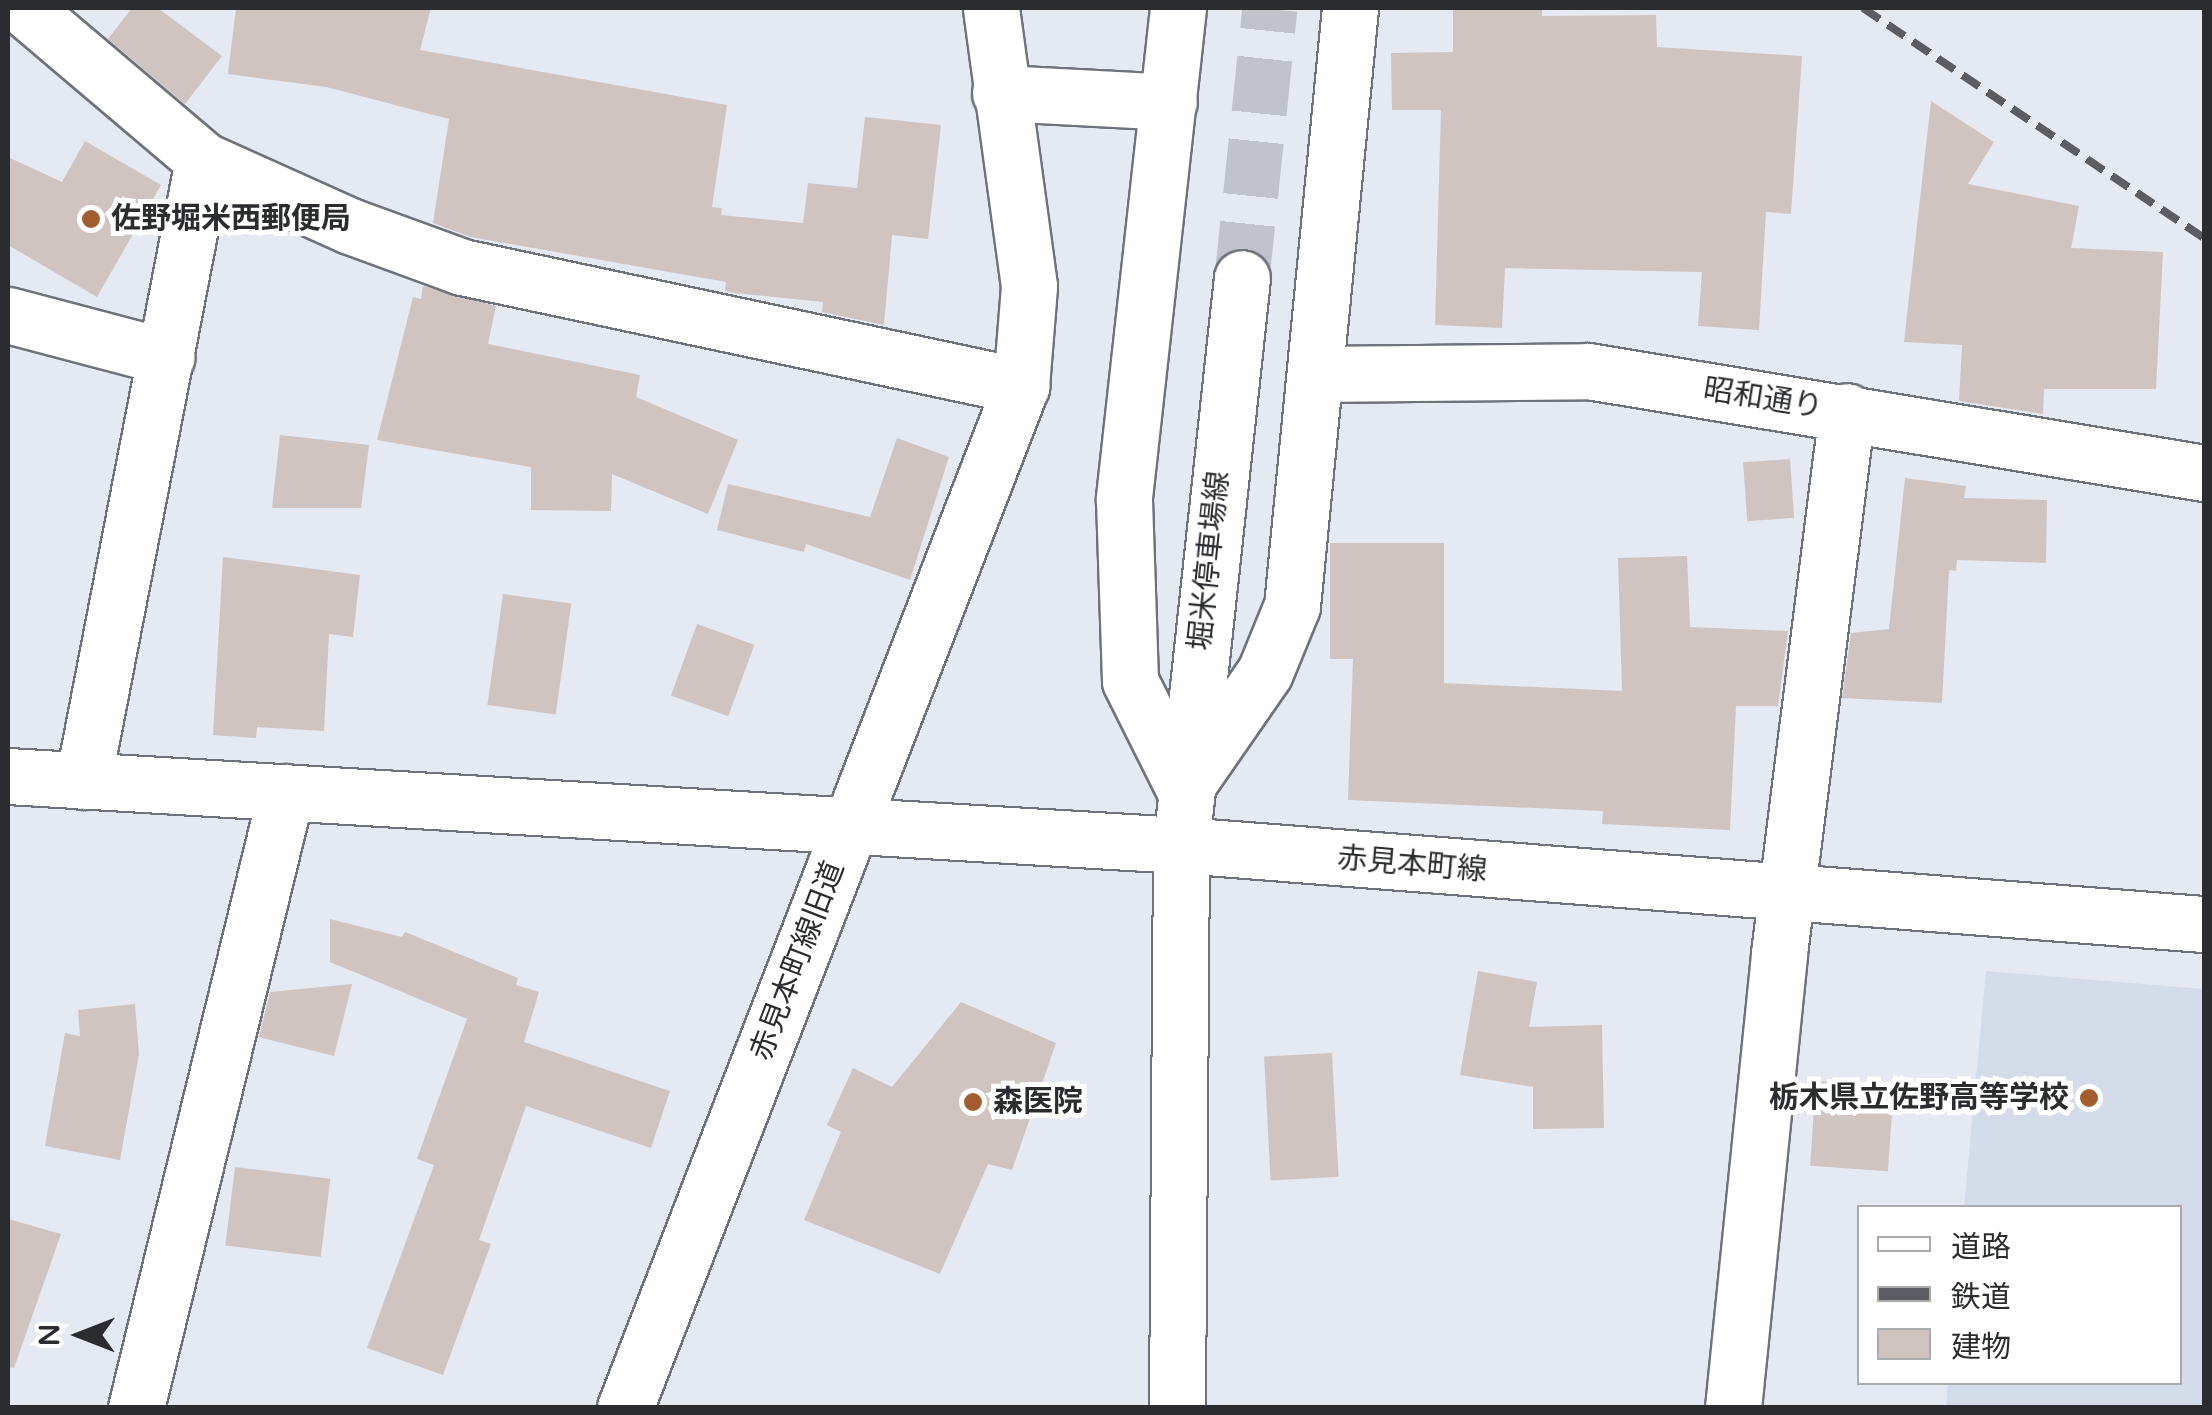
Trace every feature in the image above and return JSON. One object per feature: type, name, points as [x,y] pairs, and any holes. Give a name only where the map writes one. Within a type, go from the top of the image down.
[{"type":"street","points":[[24,8],[203,160],[350,226],[462,267],[1021,386]]},
{"type":"street","points":[[8,776],[851,822],[1021,386],[1029,286],[1000,93],[992,8]]},
{"type":"street","points":[[1178,8],[1124,500],[1130,680],[1184,789],[1265,672],[1292,606],[1318,374],[1350,8]]},
{"type":"street","points":[[1000,93],[1169,102]]},
{"type":"street","points":[[83,781],[168,357],[203,160]]},
{"type":"street","name":"堀米停車場線","points":[[1181,845],[1184,789],[1242,278]]},
{"type":"street","points":[[8,315],[168,357]]},
{"type":"street","name":"昭和通り","points":[[1318,374],[1588,372],[2204,473]]},
{"type":"street","points":[[1733,1408],[1787,896],[1847,412]]},
{"type":"street","points":[[136,1408],[286,792]]},
{"type":"street","name":"赤見本町線旧道","points":[[626,1408],[851,822],[1181,845]]},
{"type":"street","points":[[1177,1408],[1181,845]]},
{"type":"street","name":"赤見本町線","points":[[1181,845],[1787,896],[2204,924]]},
{"type":"shaded area","name":"栃木県立佐野高等学校","points":[[1986,971],[2204,989],[2204,1407],[1946,1407],[1948,1385],[2182,1385],[2182,1205],[1964,1205]]},
{"type":"building","points":[[132,8],[158,8],[222,56],[185,104],[108,39]]},
{"type":"building","points":[[236,8],[431,8],[420,50],[727,105],[712,207],[722,208],[721,215],[803,223],[808,183],[857,188],[865,117],[941,125],[928,239],[892,235],[884,325],[822,312],[823,302],[735,293],[725,291],[726,282],[471,237],[433,223],[449,119],[326,87],[228,74]]},
{"type":"building","points":[[1453,8],[1542,8],[1542,16],[1656,15],[1657,47],[1802,56],[1791,214],[1766,212],[1759,330],[1698,326],[1702,272],[1505,268],[1502,328],[1435,325],[1441,110],[1392,110],[1391,53],[1453,52]]},
{"type":"building","points":[[1931,101],[1994,142],[1968,184],[2079,206],[2071,248],[2163,252],[2156,389],[2044,389],[2043,414],[1959,401],[1962,345],[1904,342]]},
{"type":"building","name":"佐野堀米西郵便局","points":[[85,141],[161,185],[97,297],[8,245],[8,157],[62,182]]},
{"type":"building","points":[[423,286],[496,306],[488,344],[640,375],[636,397],[738,440],[708,514],[612,474],[611,511],[531,510],[531,467],[377,440],[413,297],[421,299]]},
{"type":"building","points":[[280,435],[369,445],[361,508],[272,508]]},
{"type":"building","points":[[897,438],[949,457],[910,580],[806,544],[804,552],[717,530],[728,484],[870,517]]},
{"type":"building","points":[[1790,459],[1794,518],[1747,521],[1743,462]]},
{"type":"building","points":[[1905,478],[1966,486],[1964,498],[2047,500],[2046,563],[1957,560],[1956,571],[1949,570],[1942,703],[1842,698],[1851,633],[1889,629]]},
{"type":"building","points":[[1330,543],[1444,543],[1444,683],[1622,691],[1618,558],[1687,556],[1690,627],[1788,631],[1778,706],[1736,706],[1730,830],[1602,824],[1603,811],[1348,800],[1353,659],[1330,659]]},
{"type":"building","points":[[223,557],[360,575],[353,637],[329,634],[324,731],[257,727],[256,738],[213,735]]},
{"type":"building","points":[[503,594],[571,604],[556,715],[487,705]]},
{"type":"building","points":[[697,624],[754,645],[728,716],[671,695]]},
{"type":"building","points":[[330,919],[402,937],[405,932],[518,978],[516,985],[539,992],[524,1042],[670,1091],[651,1148],[526,1106],[479,1240],[491,1244],[443,1375],[367,1348],[434,1165],[417,1159],[467,1019],[330,962]]},
{"type":"building","points":[[1478,971],[1537,982],[1529,1027],[1602,1025],[1604,1128],[1533,1129],[1533,1087],[1460,1075]]},
{"type":"building","points":[[352,984],[334,1056],[259,1037],[270,992]]},
{"type":"building","points":[[961,1002],[1056,1043],[1012,1170],[988,1164],[940,1274],[804,1220],[841,1132],[827,1125],[853,1068],[892,1087]]},
{"type":"building","points":[[135,1004],[139,1054],[120,1160],[45,1146],[65,1033],[80,1036],[78,1010]]},
{"type":"building","points":[[1332,1053],[1338,1177],[1271,1180],[1264,1057]]},
{"type":"building","points":[[1816,1081],[1894,1086],[1888,1171],[1810,1166]]},
{"type":"building","points":[[235,1167],[330,1179],[321,1257],[225,1245]]},
{"type":"building","points":[[8,1219],[61,1234],[14,1368],[8,1367]]},
{"type":"tunnel","points":[[1242,278],[1270,8]]},
{"type":"railway","points":[[1863,8],[2204,238]]},
{"type":"place","name":"佐野堀米西郵便局","points":[[91,219]]},
{"type":"place","name":"栃木県立佐野高等学校","points":[[2089,1098]]},
{"type":"place","name":"森医院","points":[[973,1102]]}]
